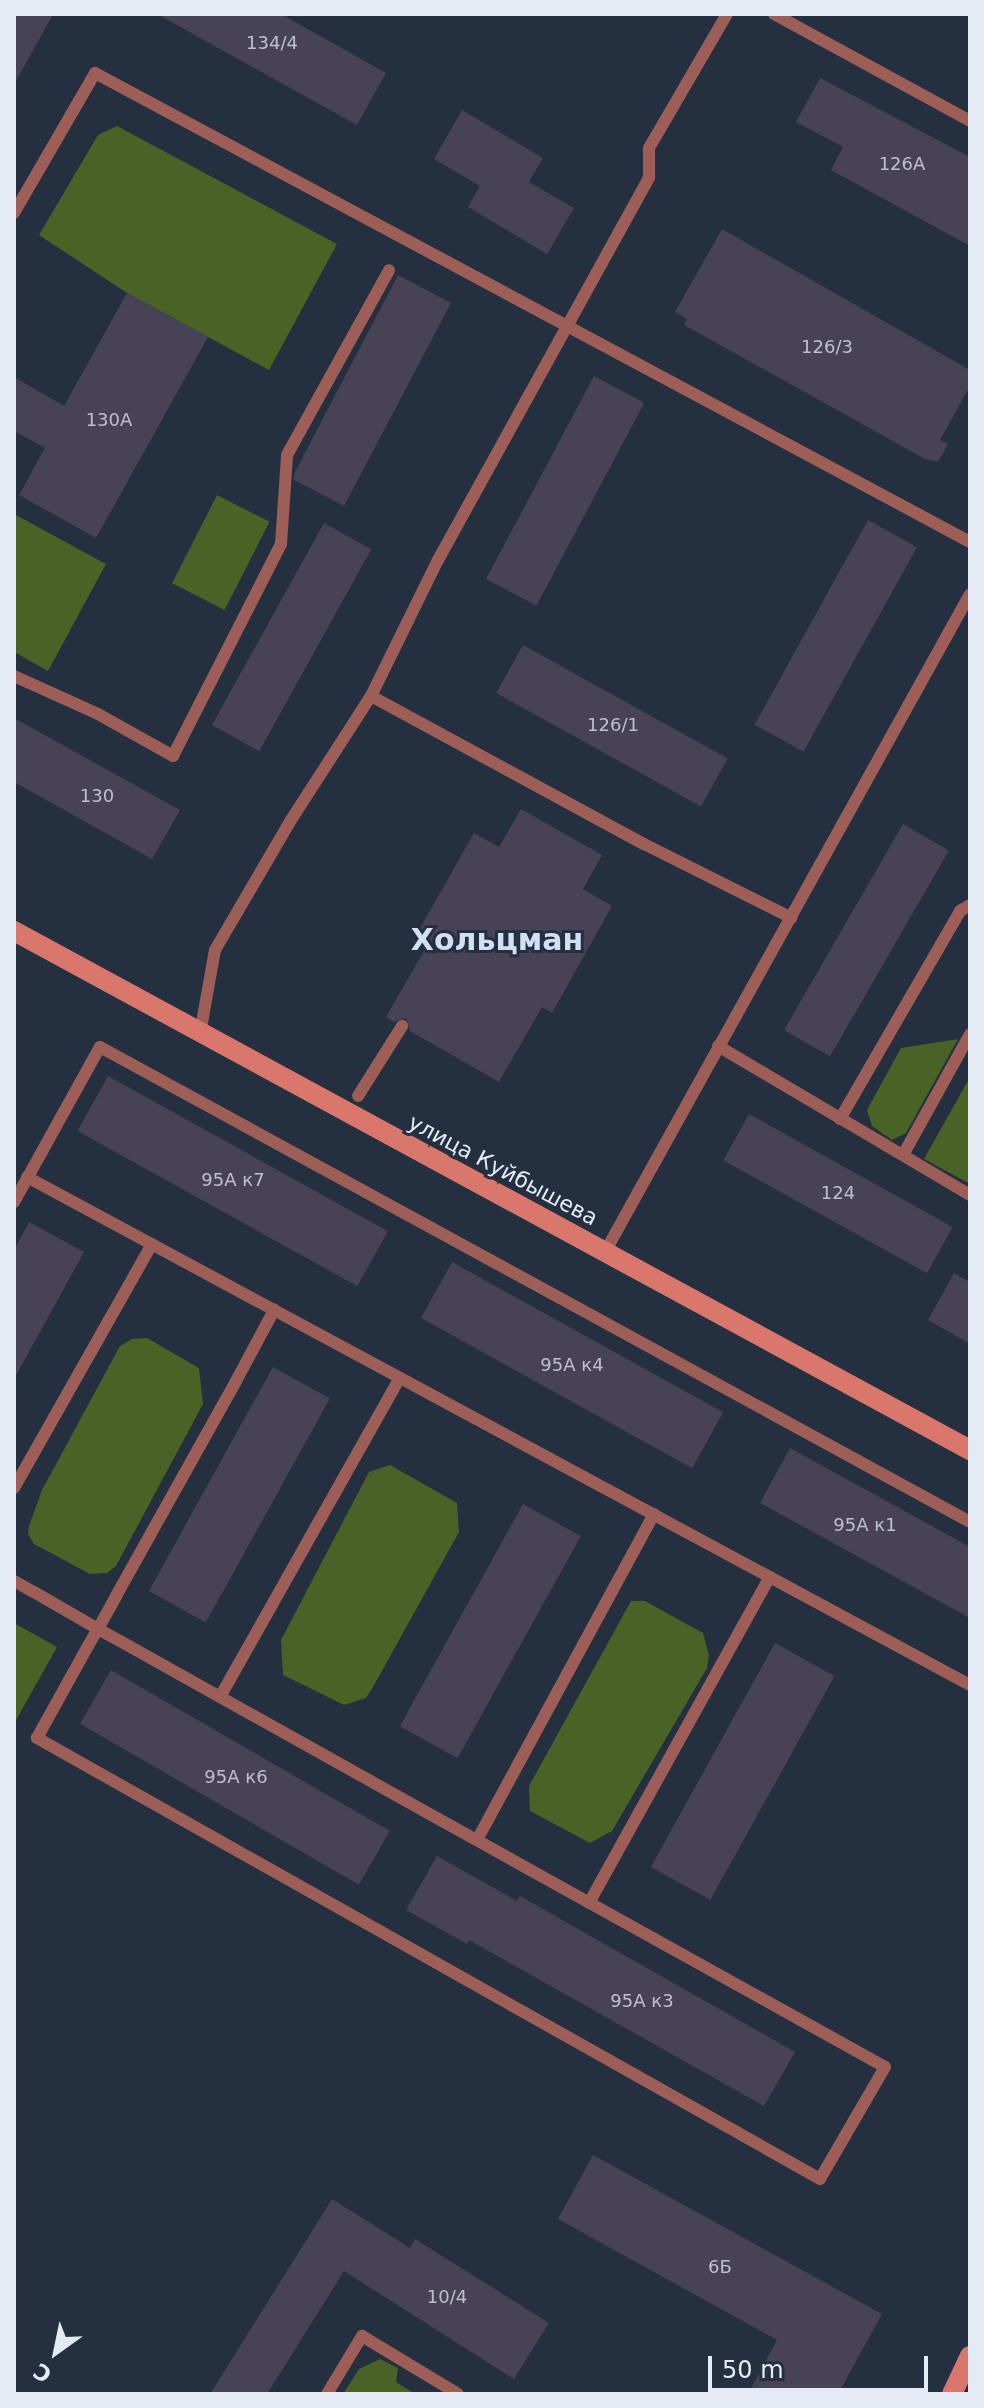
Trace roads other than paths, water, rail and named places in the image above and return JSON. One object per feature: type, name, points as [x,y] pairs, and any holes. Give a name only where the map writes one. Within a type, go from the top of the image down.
[{"type":"street","name":"улица Куйбышева","points":[[14,931],[970,1450]]},
{"type":"street","points":[[952,2394],[970,2356]]},
{"type":"lane","points":[[200,1034],[215,950],[291,820],[371,696],[438,560],[649,177],[649,148],[727,14]]},
{"type":"lane","points":[[774,14],[970,121]]},
{"type":"lane","points":[[14,213],[95,73],[970,542]]},
{"type":"lane","points":[[14,676],[98,714],[173,756],[281,544],[287,455],[389,270]]},
{"type":"lane","points":[[605,1252],[970,594]]},
{"type":"lane","points":[[371,696],[644,844],[792,918]]},
{"type":"lane","points":[[840,1119],[960,911],[970,905]]},
{"type":"lane","points":[[358,1096],[402,1026]]},
{"type":"lane","points":[[903,1155],[970,1034]]},
{"type":"lane","points":[[718,1046],[970,1195]]},
{"type":"lane","points":[[14,1202],[100,1047],[970,1522]]},
{"type":"lane","points":[[27,1177],[970,1685]]},
{"type":"lane","points":[[14,1488],[152,1244]]},
{"type":"lane","points":[[14,1581],[98,1629],[589,1903],[885,2067],[820,2179],[37,1738],[98,1629],[274,1310]]},
{"type":"lane","points":[[220,1697],[400,1378]]},
{"type":"lane","points":[[477,1840],[654,1514]]},
{"type":"lane","points":[[589,1903],[770,1577]]},
{"type":"lane","points":[[327,2394],[362,2336],[458,2394]]},
{"type":"district","name":"Хольцман","points":[[497,940]]}]
